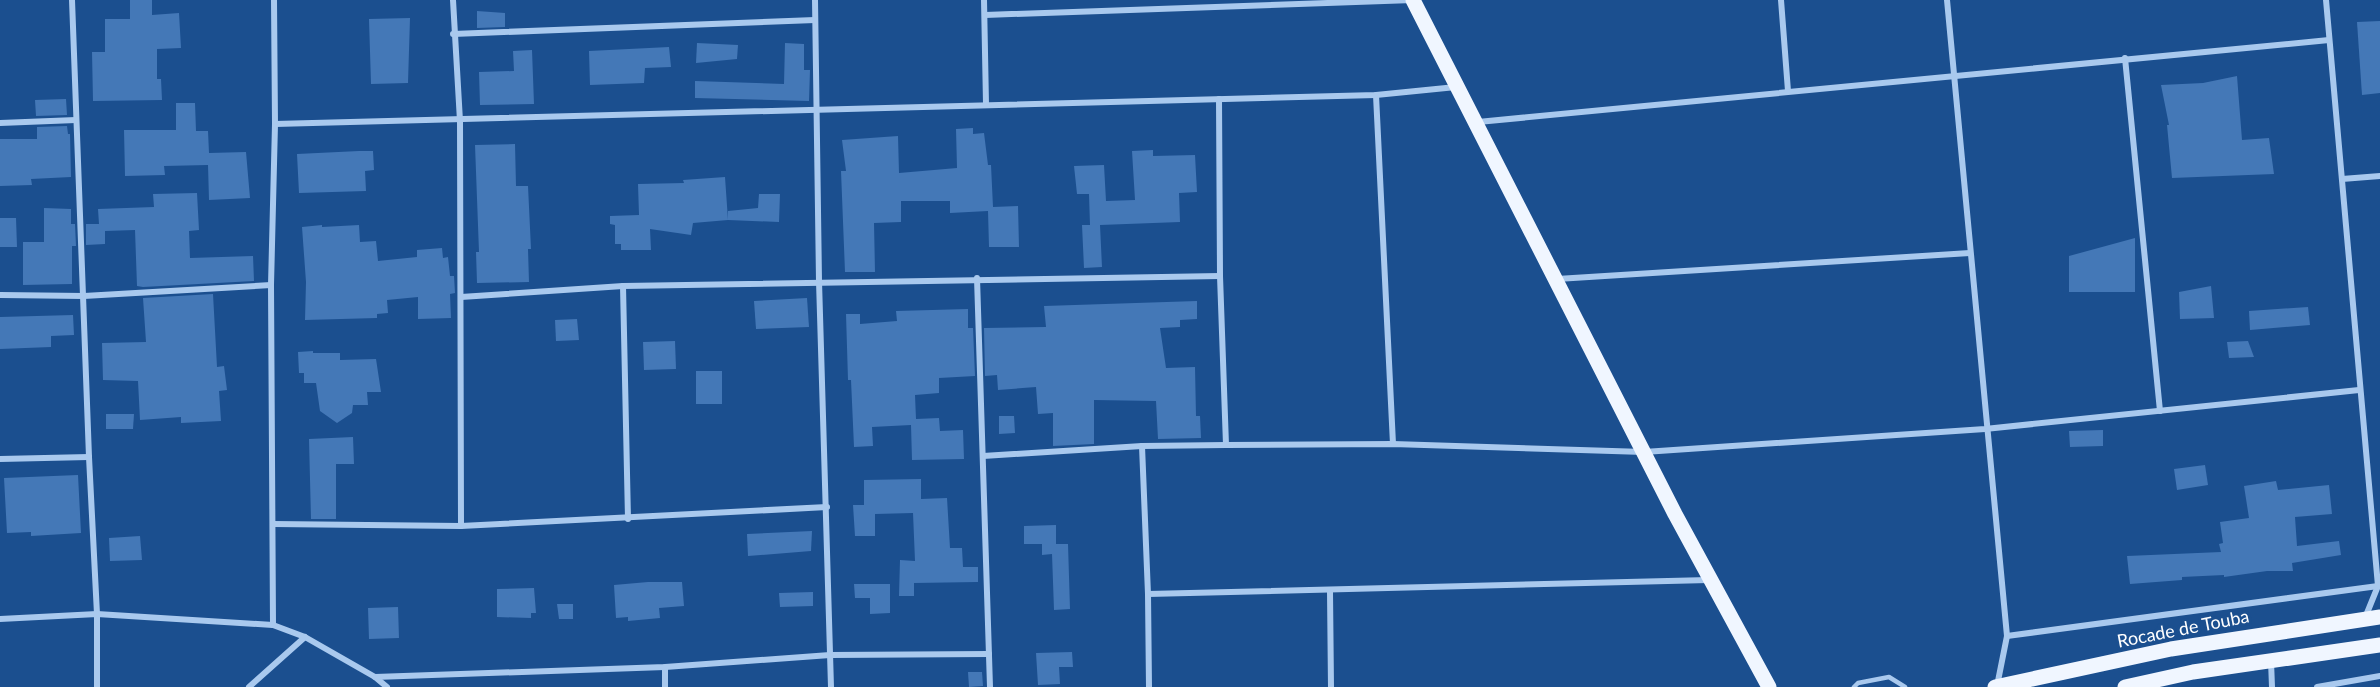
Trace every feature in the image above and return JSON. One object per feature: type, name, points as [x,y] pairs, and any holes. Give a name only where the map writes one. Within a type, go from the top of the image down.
[{"type":"main road","points":[[1413,0],[1644,452],[1768,687]]},
{"type":"main road","name":"Rocade de Touba","points":[[1996,687],[2171,649],[2372,618]]},
{"type":"main road","points":[[2125,687],[2193,672],[2380,645]]},
{"type":"street","points":[[72,0],[97,614],[97,687]]},
{"type":"street","points":[[273,625],[271,285],[275,123],[274,0]]},
{"type":"street","points":[[453,0],[453,34],[460,121],[462,526]]},
{"type":"street","points":[[815,0],[819,281],[831,687]]},
{"type":"street","points":[[984,0],[986,104]]},
{"type":"street","points":[[985,15],[1413,0]]},
{"type":"street","points":[[1781,0],[1788,91]]},
{"type":"street","points":[[1947,0],[1985,429],[2007,636],[1996,687]]},
{"type":"street","points":[[2326,0],[2378,586],[2372,618]]},
{"type":"street","points":[[453,34],[815,20]]},
{"type":"street","points":[[1477,122],[2329,40]]},
{"type":"street","points":[[2125,58],[2160,411]]},
{"type":"street","points":[[275,123],[460,121],[816,108],[1376,95],[1456,87]]},
{"type":"street","points":[[1376,95],[1393,444]]},
{"type":"street","points":[[1219,99],[1220,276],[1226,445]]},
{"type":"street","points":[[0,123],[76,120]]},
{"type":"street","points":[[2342,179],[2380,176]]},
{"type":"street","points":[[1557,279],[1970,254]]},
{"type":"street","points":[[460,297],[623,286],[977,278],[1220,276]]},
{"type":"street","points":[[977,278],[990,687]]},
{"type":"street","points":[[0,296],[84,296],[271,285]]},
{"type":"street","points":[[623,286],[628,519]]},
{"type":"street","points":[[983,456],[1142,446],[1226,445],[1393,444],[1644,452],[1985,429],[2359,390]]},
{"type":"street","points":[[1142,446],[1149,687]]},
{"type":"street","points":[[0,459],[89,457]]},
{"type":"street","points":[[273,524],[462,526],[827,507]]},
{"type":"street","points":[[1148,594],[1330,592],[1711,580]]},
{"type":"street","points":[[2007,636],[2378,586]]},
{"type":"street","points":[[1330,592],[1331,687]]},
{"type":"street","points":[[0,619],[97,614],[273,625],[304,637],[375,677],[387,687]]},
{"type":"street","points":[[249,687],[304,637]]},
{"type":"street","points":[[375,677],[665,667],[830,655],[989,654]]},
{"type":"street","points":[[2271,661],[2272,687]]},
{"type":"street","points":[[665,667],[665,687]]},
{"type":"street","points":[[2317,687],[2380,676]]},
{"type":"lane","points":[[1854,687],[1858,682],[1889,677],[1905,687]]},
{"type":"building","points":[[130,0],[152,0],[152,15],[179,13],[181,48],[157,49],[157,79],[161,79],[162,100],[93,101],[92,52],[105,52],[105,19],[130,19]]},
{"type":"building","points":[[477,11],[505,13],[505,27],[477,28]]},
{"type":"building","points":[[410,18],[408,83],[371,84],[369,19]]},
{"type":"building","points":[[2380,21],[2380,93],[2362,95],[2357,22]]},
{"type":"building","points":[[697,43],[738,45],[737,59],[696,63]]},
{"type":"building","points":[[785,43],[804,44],[804,70],[810,70],[809,101],[695,98],[695,81],[784,84]]},
{"type":"building","points":[[669,47],[671,67],[645,68],[644,83],[590,85],[589,51]]},
{"type":"building","points":[[532,50],[534,104],[480,105],[479,72],[514,71],[513,51]]},
{"type":"building","points":[[2237,76],[2242,140],[2269,138],[2274,174],[2172,178],[2167,125],[2169,125],[2161,85],[2203,83]]},
{"type":"building","points":[[66,99],[67,115],[36,116],[35,100]]},
{"type":"building","points":[[176,103],[195,103],[196,131],[208,131],[209,153],[246,152],[250,198],[209,200],[208,165],[164,166],[165,175],[125,176],[124,130],[176,130]]},
{"type":"building","points":[[67,126],[68,134],[70,134],[71,177],[31,179],[32,185],[0,186],[0,139],[37,139],[37,127]]},
{"type":"building","points":[[973,128],[973,134],[984,133],[988,165],[991,165],[993,207],[1018,206],[1019,247],[989,247],[988,211],[950,213],[950,201],[901,201],[901,222],[874,223],[875,272],[845,272],[841,171],[846,171],[842,140],[898,136],[899,173],[957,168],[956,129]]},
{"type":"building","points":[[515,144],[516,186],[528,186],[531,249],[528,249],[529,282],[477,283],[476,252],[479,252],[475,145]]},
{"type":"building","points":[[1153,150],[1153,156],[1195,155],[1197,192],[1179,193],[1180,222],[1100,225],[1102,267],[1084,268],[1082,225],[1090,225],[1089,194],[1077,194],[1074,166],[1104,165],[1106,201],[1135,200],[1132,151]]},
{"type":"building","points":[[373,151],[374,170],[365,171],[366,191],[299,193],[297,154]]},
{"type":"building","points":[[725,177],[728,220],[693,223],[691,235],[650,229],[651,250],[621,250],[621,244],[615,244],[615,225],[610,224],[610,216],[639,215],[638,184],[684,183],[683,180]]},
{"type":"building","points":[[197,193],[199,230],[189,231],[190,258],[253,256],[254,281],[137,286],[135,230],[105,231],[105,244],[86,245],[86,224],[99,224],[98,209],[154,207],[153,194]]},
{"type":"building","points":[[759,194],[780,194],[779,222],[728,220],[728,211],[758,208]]},
{"type":"building","points":[[44,208],[71,209],[71,224],[75,224],[76,246],[72,246],[72,284],[23,285],[23,242],[44,242]]},
{"type":"building","points":[[0,218],[16,218],[17,247],[0,247]]},
{"type":"building","points":[[322,225],[322,227],[359,225],[360,242],[376,241],[378,261],[417,257],[417,250],[442,248],[443,258],[448,257],[450,276],[454,276],[455,293],[450,294],[451,318],[418,319],[418,297],[387,300],[388,313],[377,314],[377,318],[305,320],[306,282],[302,227]]},
{"type":"building","points":[[2135,238],[2135,292],[2069,292],[2069,256]]},
{"type":"building","points":[[2211,286],[2214,318],[2180,319],[2179,292]]},
{"type":"building","points":[[213,294],[217,367],[224,366],[227,390],[219,391],[221,421],[181,423],[181,417],[140,420],[138,381],[103,380],[102,343],[146,342],[143,298]]},
{"type":"building","points":[[807,298],[809,327],[756,329],[754,301]]},
{"type":"building","points":[[1197,301],[1197,319],[1180,320],[1180,327],[1160,328],[1166,368],[1195,367],[1196,416],[1200,416],[1201,438],[1158,439],[1156,401],[1094,400],[1094,444],[1053,446],[1053,413],[1038,414],[1036,387],[998,390],[997,375],[985,376],[984,328],[1046,327],[1044,306]]},
{"type":"building","points":[[2308,307],[2310,325],[2250,330],[2249,311]]},
{"type":"building","points":[[968,309],[968,328],[973,328],[975,376],[939,378],[939,393],[915,395],[916,419],[939,418],[940,431],[963,430],[964,459],[912,460],[911,425],[872,427],[873,446],[854,447],[851,380],[848,380],[846,314],[860,314],[860,324],[897,321],[896,311]]},
{"type":"building","points":[[73,315],[74,335],[51,336],[51,347],[0,349],[0,317]]},
{"type":"building","points":[[577,319],[579,340],[556,341],[555,320]]},
{"type":"building","points":[[675,341],[676,369],[644,370],[643,342]]},
{"type":"building","points":[[2248,341],[2254,357],[2229,358],[2227,342]]},
{"type":"building","points":[[313,351],[313,353],[340,353],[340,360],[376,359],[381,392],[367,392],[368,405],[353,405],[352,413],[337,423],[320,411],[316,383],[304,383],[304,373],[299,373],[298,352]]},
{"type":"building","points":[[696,371],[722,371],[722,404],[696,404]]},
{"type":"building","points":[[106,414],[134,414],[133,429],[106,429]]},
{"type":"building","points":[[999,416],[1014,416],[1015,433],[999,434]]},
{"type":"building","points":[[2103,430],[2103,446],[2070,447],[2069,431]]},
{"type":"building","points":[[353,437],[354,464],[336,464],[336,519],[311,519],[309,439]]},
{"type":"building","points":[[2205,465],[2208,485],[2177,490],[2174,469]]},
{"type":"building","points":[[78,475],[81,533],[31,536],[31,532],[7,533],[4,478]]},
{"type":"building","points":[[921,479],[921,499],[947,498],[950,548],[962,548],[963,567],[978,567],[978,582],[914,583],[914,596],[899,596],[900,560],[915,561],[913,513],[875,514],[875,536],[855,536],[853,505],[864,505],[864,480]]},
{"type":"building","points":[[2276,481],[2278,490],[2329,485],[2332,514],[2295,517],[2297,546],[2339,541],[2341,555],[2292,563],[2293,571],[2267,571],[2224,577],[2224,575],[2182,577],[2182,580],[2130,584],[2127,556],[2221,552],[2219,544],[2223,543],[2220,522],[2249,518],[2244,486]]},
{"type":"building","points":[[1056,525],[1056,544],[1068,544],[1070,609],[1054,610],[1052,554],[1042,555],[1042,544],[1024,544],[1024,526]]},
{"type":"building","points":[[812,531],[811,551],[748,556],[747,534]]},
{"type":"building","points":[[140,536],[142,560],[110,561],[109,538]]},
{"type":"building","points":[[682,582],[684,606],[659,608],[660,618],[628,621],[628,617],[616,618],[614,585]]},
{"type":"building","points":[[854,584],[890,584],[890,613],[870,614],[870,598],[855,598]]},
{"type":"building","points":[[534,588],[536,613],[531,613],[531,618],[497,617],[497,589]]},
{"type":"building","points":[[813,592],[813,606],[780,607],[779,593]]},
{"type":"building","points":[[557,604],[573,604],[573,619],[559,619]]},
{"type":"building","points":[[398,607],[399,638],[369,639],[368,608]]},
{"type":"building","points":[[1072,652],[1073,667],[1059,667],[1060,684],[1038,685],[1036,653]]},
{"type":"building","points":[[968,672],[982,672],[983,686],[969,687]]}]
